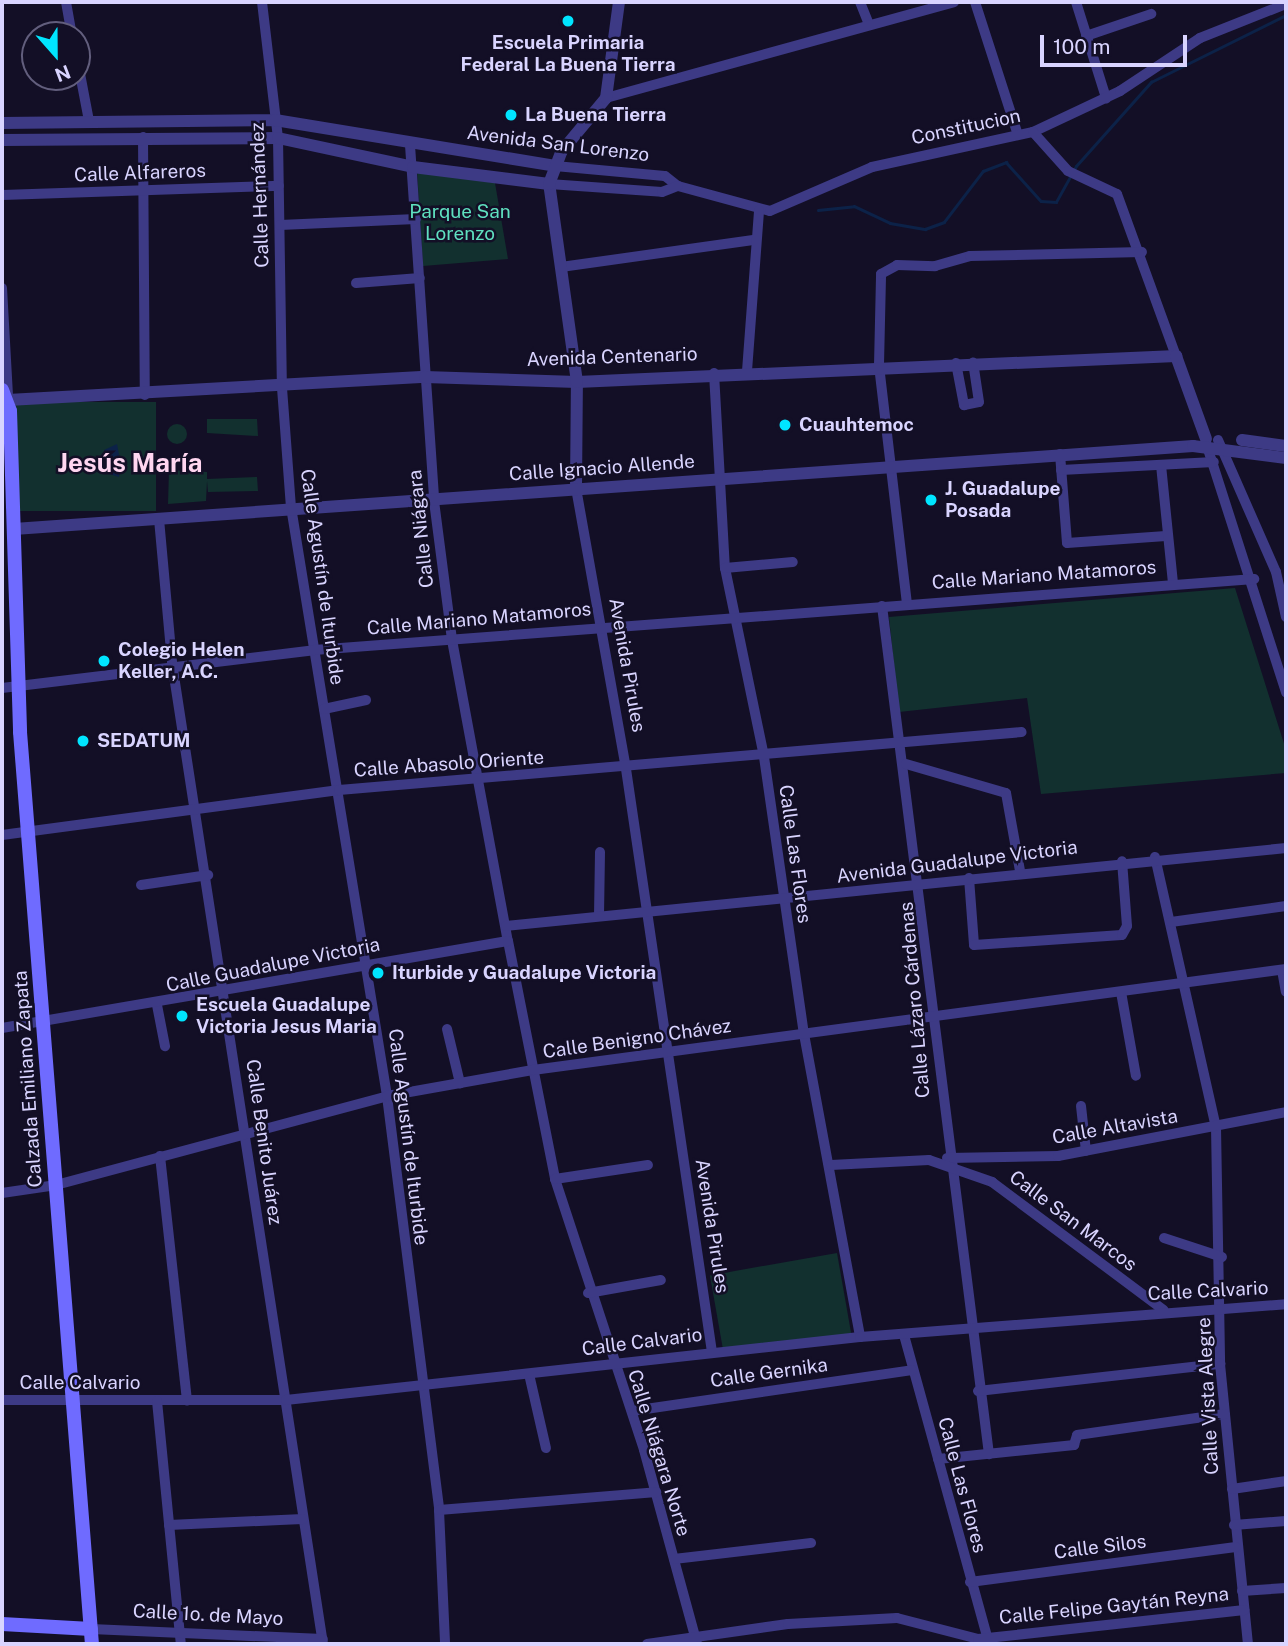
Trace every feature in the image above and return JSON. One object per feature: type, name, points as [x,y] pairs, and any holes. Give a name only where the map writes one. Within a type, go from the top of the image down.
[{"type":"main road","name":"Calzada Emiliano Zapata","points":[[4,397],[28,833],[92,1644]]},
{"type":"main road","points":[[2,1624],[91,1629]]},
{"type":"street","points":[[66,2],[69,21]]},
{"type":"street","name":"Calle Hernández","points":[[262,2],[278,138],[282,388]]},
{"type":"street","name":"Avenida Pirules","points":[[619,2],[606,98],[555,166],[549,184],[577,382],[576,488],[626,769],[665,1052],[712,1352]]},
{"type":"street","points":[[860,2],[869,24]]},
{"type":"street","points":[[606,98],[954,2]]},
{"type":"street","points":[[975,2],[1017,132]]},
{"type":"street","points":[[1076,2],[1106,98]]},
{"type":"street","points":[[1034,132],[1106,98],[1191,43],[1286,4]]},
{"type":"street","points":[[1086,36],[1151,14]]},
{"type":"street","points":[[83,91],[89,121]]},
{"type":"street","name":"Avenida San Lorenzo","points":[[2,123],[275,120],[411,145],[555,166],[665,176],[678,186]]},
{"type":"street","name":"Constitucion","points":[[678,186],[759,210],[784,208],[872,167],[1017,132],[1034,132],[1068,171],[1117,194],[1142,253],[1176,356],[1210,444]]},
{"type":"street","points":[[143,137],[145,395]]},
{"type":"street","name":"Avenida San Lorenzo","points":[[2,140],[278,138],[413,167],[549,184],[662,192],[678,186]]},
{"type":"street","name":"Calle Niágara","points":[[411,145],[434,501],[452,640],[533,1070]]},
{"type":"street","name":"Calle Alfareros","points":[[2,195],[279,186]]},
{"type":"street","points":[[747,371],[752,240],[759,210]]},
{"type":"street","points":[[280,225],[416,219]]},
{"type":"street","points":[[561,267],[752,240]]},
{"type":"street","points":[[907,604],[887,466],[879,365],[881,274],[897,265],[935,266],[970,256],[1142,253]]},
{"type":"street","points":[[356,283],[420,278]]},
{"type":"street","points":[[2,288],[4,397]]},
{"type":"street","name":"Avenida Centenario","points":[[4,397],[145,395],[425,377],[577,382],[879,365],[1176,356]]},
{"type":"street","points":[[956,363],[964,405],[979,402],[973,362]]},
{"type":"street","name":"Calle Las Flores","points":[[714,373],[725,569],[764,757],[804,1034],[831,1165],[860,1337]]},
{"type":"street","name":"Calle Agustín de Iturbide","points":[[282,388],[291,507],[368,963],[387,1096],[439,1510],[445,1644]]},
{"type":"street","points":[[1210,444],[1286,446]]},
{"type":"street","points":[[1210,444],[1286,458]]},
{"type":"street","points":[[1210,444],[1254,579],[1286,692]]},
{"type":"street","points":[[1210,444],[1276,572],[1286,617]]},
{"type":"street","name":"Calle Ignacio Allende","points":[[10,539],[159,519],[291,507],[434,501],[576,488],[1210,444]]},
{"type":"street","points":[[1060,454],[1067,543],[1166,536]]},
{"type":"street","points":[[1061,470],[1214,462]]},
{"type":"street","points":[[1161,465],[1166,536],[1173,583]]},
{"type":"street","name":"Calle Benito Juárez","points":[[159,519],[172,663],[198,809],[244,1134],[323,1641]]},
{"type":"street","points":[[725,569],[793,562]]},
{"type":"street","name":"Calle Mariano Matamoros","points":[[2,688],[172,663],[314,650],[601,626],[736,620],[907,604],[1254,579]]},
{"type":"street","name":"Calle Lázaro Cárdenas","points":[[882,606],[922,884],[948,1162],[978,1391],[989,1454]]},
{"type":"street","points":[[324,709],[366,700]]},
{"type":"street","name":"Calle Abasolo Oriente","points":[[2,835],[339,790],[478,777],[626,769],[1022,732]]},
{"type":"street","points":[[906,764],[1006,793],[1020,871]]},
{"type":"street","name":"Avenida Guadalupe Victoria","points":[[506,926],[783,900],[1155,857],[1286,848]]},
{"type":"street","points":[[599,916],[600,852]]},
{"type":"street","name":"Calle Vista Alegre","points":[[1155,857],[1186,983],[1216,1127],[1222,1257],[1220,1364],[1236,1547],[1248,1644]]},
{"type":"street","points":[[969,878],[974,945],[1122,935],[1128,926],[1122,861]]},
{"type":"street","points":[[141,885],[208,875]]},
{"type":"street","points":[[1171,922],[1286,906]]},
{"type":"street","name":"Calle Guadalupe Victoria","points":[[2,1028],[43,1018],[157,1005],[368,963],[508,941]]},
{"type":"street","points":[[1284,969],[1286,992]]},
{"type":"street","name":"Calle Benigno Chávez","points":[[2,1193],[56,1185],[387,1096],[533,1070],[1284,969]]},
{"type":"street","points":[[1121,992],[1136,1076]]},
{"type":"street","points":[[157,1005],[165,1046]]},
{"type":"street","points":[[447,1029],[460,1083]]},
{"type":"street","name":"Calle Niágara Norte","points":[[533,1070],[555,1179],[588,1293],[632,1411],[697,1642]]},
{"type":"street","points":[[1081,1106],[1086,1151]]},
{"type":"street","name":"Calle Altavista","points":[[948,1162],[1086,1151],[1286,1112]]},
{"type":"street","points":[[160,1156],[187,1401]]},
{"type":"street","name":"Calle San Marcos","points":[[831,1165],[929,1160],[948,1162],[1024,1203],[1164,1310]]},
{"type":"street","points":[[555,1179],[648,1165]]},
{"type":"street","points":[[1164,1238],[1222,1257]]},
{"type":"street","points":[[588,1293],[661,1280]]},
{"type":"street","name":"Calle Calvario","points":[[2,1400],[286,1401],[425,1389],[712,1352],[860,1337],[1164,1310],[1286,1304]]},
{"type":"street","name":"Calle Las Flores","points":[[904,1335],[988,1640]]},
{"type":"street","points":[[978,1391],[1220,1364]]},
{"type":"street","name":"Calle Gernika","points":[[632,1411],[912,1370]]},
{"type":"street","points":[[529,1374],[546,1448]]},
{"type":"street","points":[[157,1401],[181,1644]]},
{"type":"street","points":[[938,1459],[1074,1445],[1077,1435],[1225,1414]]},
{"type":"street","points":[[1231,1489],[1286,1481]]},
{"type":"street","points":[[439,1510],[656,1492]]},
{"type":"street","points":[[169,1525],[303,1520]]},
{"type":"street","points":[[1234,1525],[1286,1521]]},
{"type":"street","points":[[674,1559],[811,1544]]},
{"type":"street","name":"Calle Silos","points":[[970,1582],[1236,1547]]},
{"type":"street","name":"Calle Felipe Gaytán Reyna","points":[[1242,1591],[1286,1588]]},
{"type":"street","name":"Calle Felipe Gaytán Reyna","points":[[647,1644],[697,1642],[788,1624],[897,1618],[968,1640],[988,1640],[1244,1610]]},
{"type":"street","name":"Calle 1o. de Mayo","points":[[91,1629],[180,1628],[323,1641]]},
{"type":"green space","name":"Parque San Lorenzo","points":[[417,171],[495,183],[508,259],[423,266]]},
{"type":"green space","points":[[12,402],[156,402],[156,511],[12,511]]},
{"type":"green space","points":[[207,419],[257,419],[258,436],[207,433]]},
{"type":"green space","points":[[177,424],[184,427],[187,434],[184,441],[177,444],[170,441],[167,434],[170,427]]},
{"type":"green space","points":[[169,470],[207,472],[207,479],[257,477],[258,491],[208,492],[207,481],[206,501],[168,504]]},
{"type":"green space","points":[[1235,588],[1286,750],[1286,773],[1041,794],[1027,698],[899,712],[889,617]]},
{"type":"green space","points":[[837,1253],[851,1334],[724,1356],[710,1275]]},
{"type":"water","points":[[117,444],[121,465],[119,477],[106,473],[104,450]]},
{"type":"waterway","points":[[818,210],[854,206],[890,223],[925,229],[944,222],[983,171],[1006,162],[1041,201],[1056,202],[1076,166],[1151,82],[1286,15]]},
{"type":"place","name":"Escuela Primaria Federal La Buena Tierra","points":[[568,21]]},
{"type":"place","name":"La Buena Tierra","points":[[511,115]]},
{"type":"place","name":"Cuauhtemoc","points":[[785,425]]},
{"type":"place","name":"J. Guadalupe Posada","points":[[931,500]]},
{"type":"place","name":"Colegio Helen Keller, A.C.","points":[[104,661]]},
{"type":"place","name":"SEDATUM","points":[[83,741]]},
{"type":"place","name":"Iturbide y Guadalupe Victoria","points":[[378,973]]},
{"type":"place","name":"Escuela Guadalupe Victoria Jesus Maria","points":[[182,1016]]},
{"type":"district","name":"Jesús María","points":[[130,463]]}]
